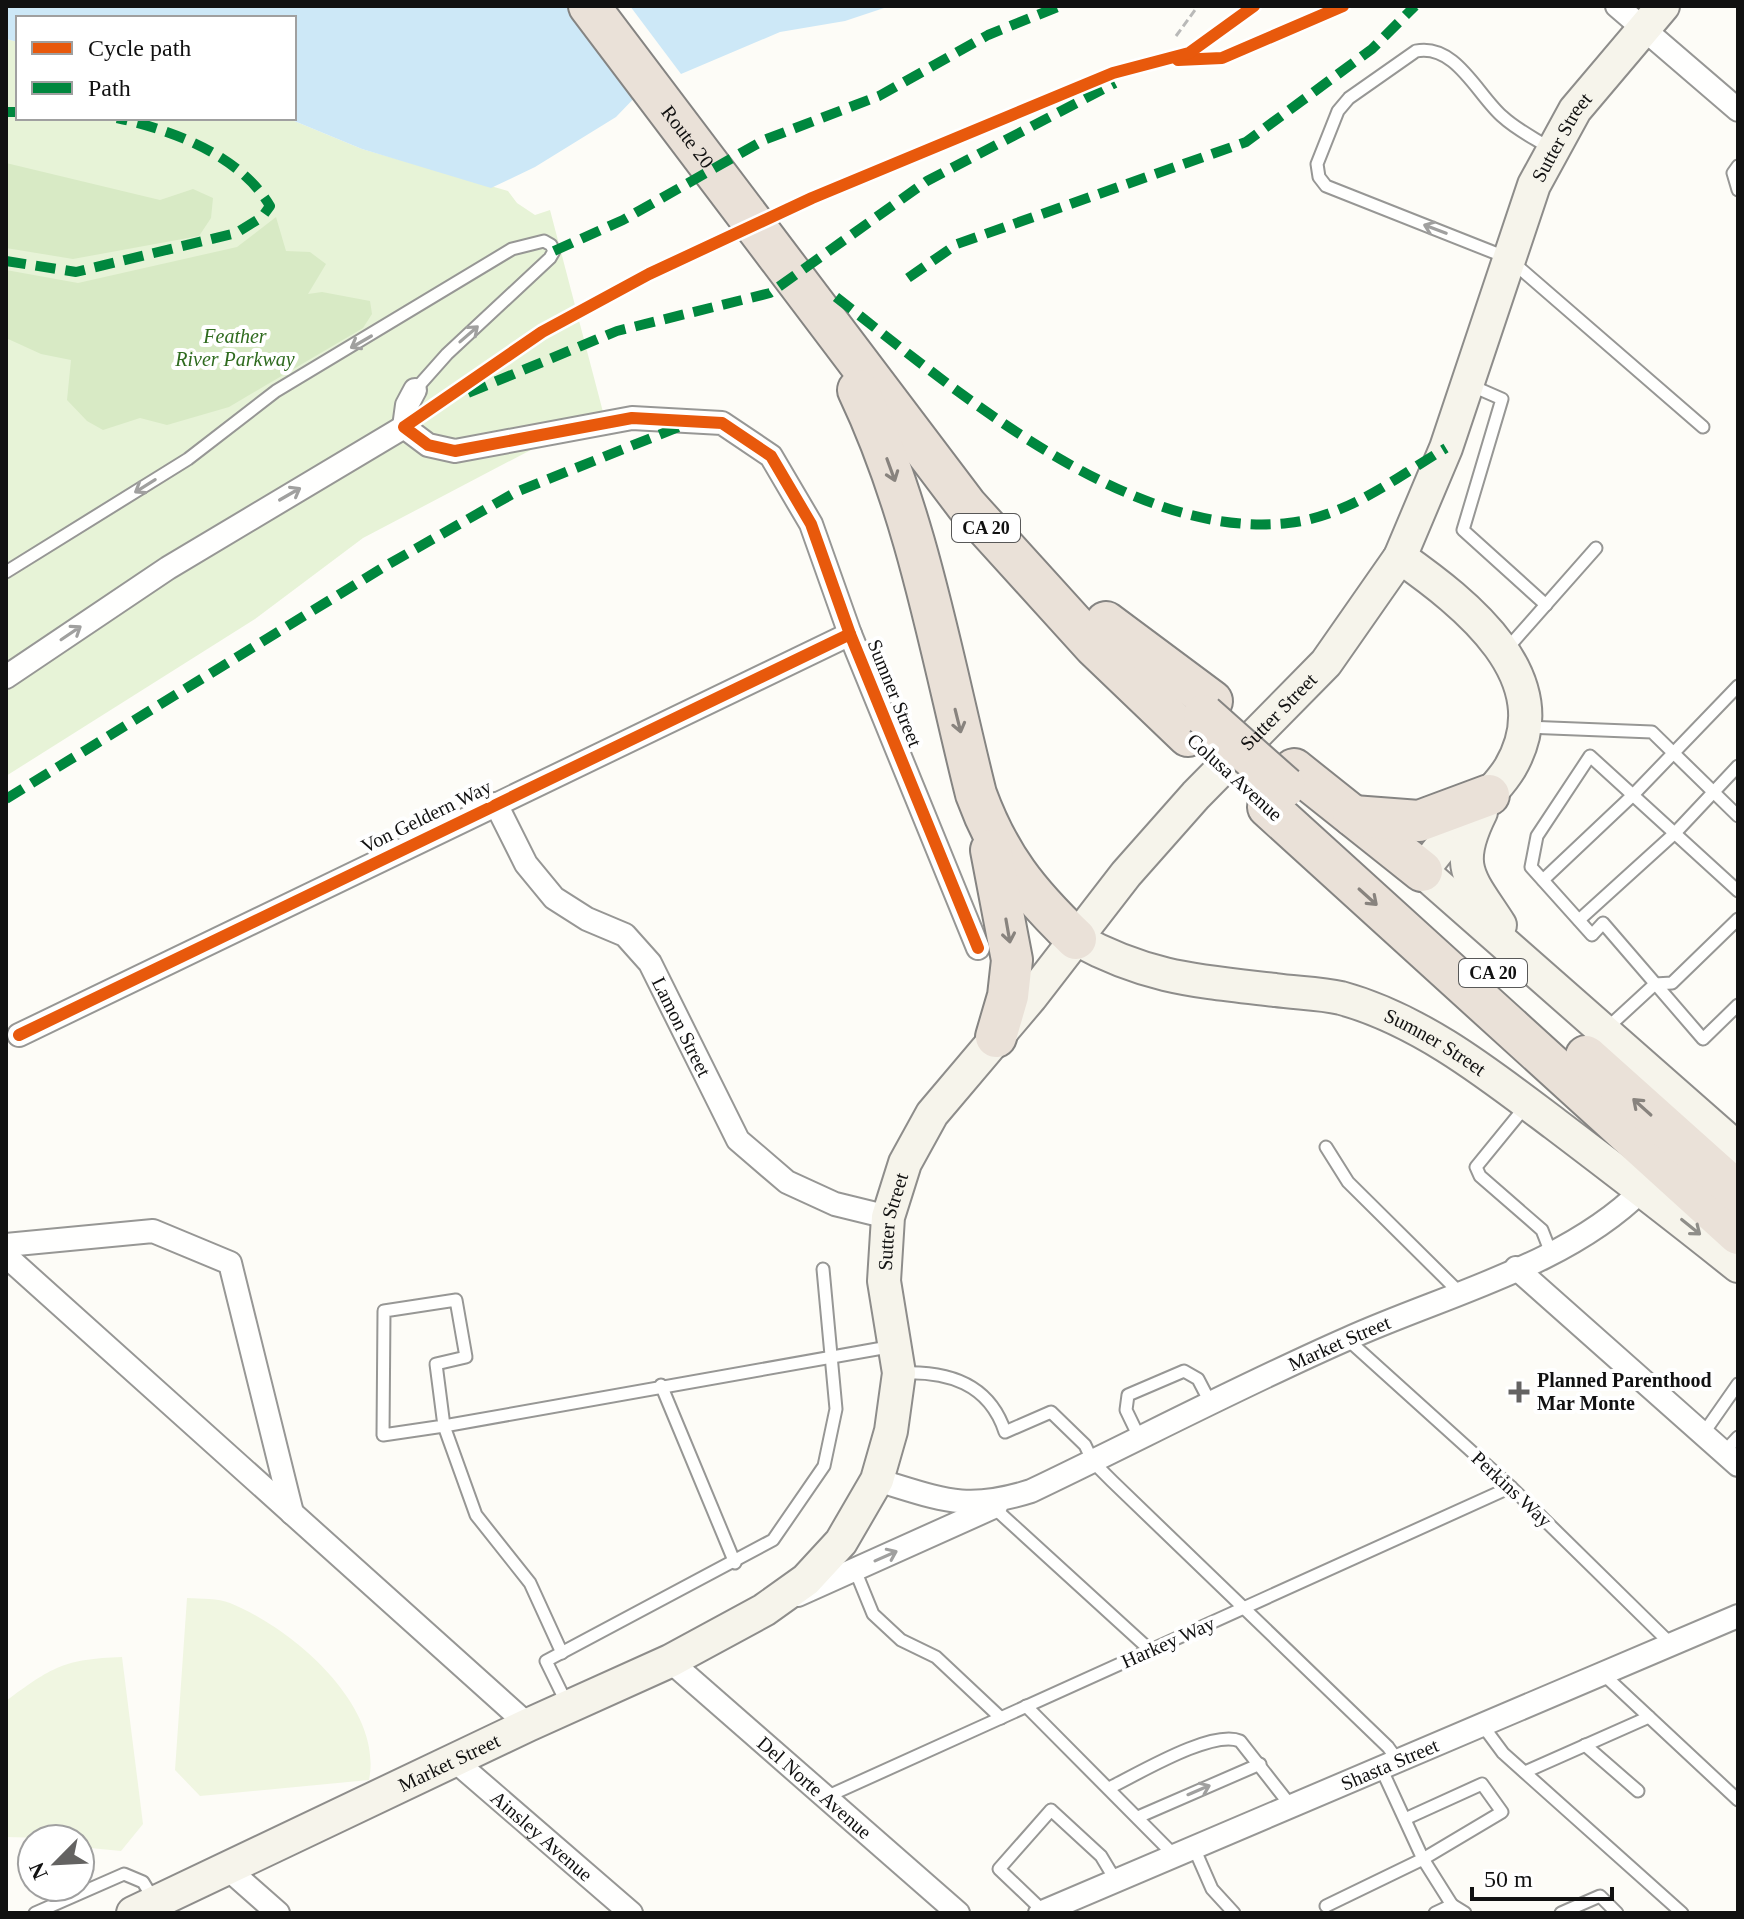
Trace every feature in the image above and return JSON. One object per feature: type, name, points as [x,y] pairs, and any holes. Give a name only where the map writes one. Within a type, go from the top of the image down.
[{"type":"highway","name":"Route 20","points":[[589,6],[800,274]]},
{"type":"highway","name":"Route 20","points":[[617,6],[800,274]]},
{"type":"highway","name":"Colusa Avenue","points":[[800,274],[1106,622],[1201,717],[1738,1192]]},
{"type":"highway","name":"Colusa Avenue","points":[[800,274],[915,439],[1008,554],[1094,646],[1201,717]]},
{"type":"highway","points":[[800,274],[866,406],[896,485],[976,794],[988,827],[1012,960],[1008,996],[996,1037]]},
{"type":"highway","name":"Colusa Avenue","points":[[1282,788],[1738,1234]]},
{"type":"highway","points":[[1282,788],[1353,816],[1386,822],[1419,821],[1489,795]]},
{"type":"highway","points":[[1353,816],[1422,871]]},
{"type":"highway","points":[[988,827],[1017,877],[1076,939]]},
{"type":"main road","name":"Sutter Street","points":[[877,1480],[891,1431],[897,1360],[884,1281],[888,1217],[905,1163],[932,1114],[1126,874],[1196,795],[1326,663],[1400,557],[1446,448],[1534,185],[1575,110],[1652,17]]},
{"type":"main road","points":[[1400,557],[1445,589],[1504,651],[1525,701],[1526,727],[1509,770],[1422,871],[1738,1149]]},
{"type":"main road","points":[[1489,795],[1466,843],[1465,864],[1470,878],[1518,954]]},
{"type":"main road","name":"Sumner Street","points":[[1076,939],[1133,968],[1170,977],[1340,998],[1390,1015],[1435,1040],[1528,1103],[1738,1266]]},
{"type":"main road","name":"Market Street","points":[[144,1907],[568,1706],[670,1661],[764,1610],[806,1580],[841,1542],[877,1480]]},
{"type":"street","points":[[1617,6],[1652,17],[1738,110]]},
{"type":"street","points":[[6,677],[168,568],[404,427],[407,405],[415,390]]},
{"type":"street","name":"Sumner Street","points":[[404,427],[428,445],[455,451],[632,418],[722,423],[771,456],[811,524],[850,634],[978,948]]},
{"type":"street","name":"Von Geldern Way","points":[[19,1035],[850,634]]},
{"type":"street","name":"Lamon Street","points":[[496,804],[526,864],[554,898],[587,919],[625,935],[650,963],[738,1140],[787,1182],[835,1204],[888,1217]]},
{"type":"street","name":"Market Street","points":[[764,1610],[992,1505],[1031,1491],[1346,1339],[1551,1253],[1604,1224],[1642,1190]]},
{"type":"street","points":[[6,1245],[153,1231],[230,1263],[292,1513]]},
{"type":"street","points":[[6,1256],[528,1725]]},
{"type":"street","points":[[1516,1268],[1703,1434],[1733,1451]]},
{"type":"street","name":"Market Street","points":[[877,1480],[954,1503],[992,1505]]},
{"type":"street","name":"Shasta Street","points":[[1042,1912],[1672,1645],[1734,1624]]},
{"type":"street","name":"Del Norte Avenue","points":[[670,1661],[958,1913]]},
{"type":"street","name":"Ainsley Avenue","points":[[454,1760],[631,1913]]},
{"type":"street","points":[[227,1868],[278,1913]]},
{"type":"lane","points":[[1553,150],[1502,117],[1475,81],[1435,50],[1416,51],[1349,98],[1338,111],[1317,164],[1319,177],[1326,186],[1508,258],[1703,427]]},
{"type":"lane","points":[[1738,166],[1733,173],[1738,190]]},
{"type":"lane","points":[[6,572],[188,459],[276,391],[512,249],[544,241],[551,245],[554,251],[550,258],[447,354],[415,390]]},
{"type":"lane","points":[[1467,384],[1502,399],[1463,530],[1546,605]]},
{"type":"lane","points":[[1504,651],[1596,548]]},
{"type":"lane","points":[[1543,880],[1633,795],[1738,686]]},
{"type":"lane","points":[[1526,727],[1652,732],[1738,816]]},
{"type":"lane","points":[[1738,891],[1590,756],[1537,836],[1531,867],[1592,935],[1603,923],[1703,1039],[1738,1005]]},
{"type":"lane","points":[[1579,920],[1675,833],[1738,766]]},
{"type":"lane","points":[[1605,1030],[1655,984],[1672,983],[1736,924]]},
{"type":"lane","points":[[1528,1103],[1476,1167],[1480,1176],[1542,1230],[1551,1253]]},
{"type":"lane","points":[[1326,1147],[1348,1182],[1459,1292]]},
{"type":"lane","points":[[568,1706],[546,1661],[735,1563],[773,1540],[824,1466],[836,1409],[823,1269]]},
{"type":"lane","points":[[562,1653],[530,1583],[476,1515],[444,1426],[436,1364],[466,1357],[456,1300],[384,1311],[383,1435],[444,1426],[829,1357],[897,1360],[973,1387],[998,1410],[1005,1432],[1051,1412],[1085,1445],[1093,1462],[1388,1747],[1405,1819],[1423,1859],[1452,1905],[1465,1913]]},
{"type":"lane","name":"Perkins Way","points":[[1346,1339],[1511,1487],[1672,1645]]},
{"type":"lane","points":[[1140,1439],[1126,1410],[1128,1395],[1184,1371],[1198,1379],[1211,1404]]},
{"type":"lane","points":[[1703,1434],[1738,1384]]},
{"type":"lane","points":[[661,1385],[735,1563]]},
{"type":"lane","name":"Harkey Way","points":[[826,1797],[1511,1487]]},
{"type":"lane","points":[[992,1505],[1150,1650]]},
{"type":"lane","points":[[855,1570],[873,1614],[901,1640],[936,1657],[1001,1718]]},
{"type":"lane","points":[[1603,1674],[1738,1800]]},
{"type":"lane","points":[[1026,1706],[1138,1817],[1184,1852],[1234,1913]]},
{"type":"lane","points":[[1525,1772],[1649,1717]]},
{"type":"lane","points":[[1483,1726],[1503,1753],[1682,1913]]},
{"type":"lane","points":[[1109,1788],[1211,1741],[1229,1736],[1240,1741],[1291,1806]]},
{"type":"lane","points":[[1585,1745],[1638,1791]]},
{"type":"lane","points":[[1138,1817],[1260,1764]]},
{"type":"lane","points":[[1326,1906],[1423,1859],[1502,1812],[1482,1784],[1405,1819]]},
{"type":"lane","points":[[1042,1912],[999,1869],[1051,1810],[1101,1856],[1116,1881]]},
{"type":"lane","points":[[35,1913],[124,1874],[143,1882],[144,1907]]},
{"type":"lane","points":[[1561,1913],[1600,1896],[1617,1913]]},
{"type":"lane","points":[[1435,1913],[1452,1905]]},
{"type":"path","points":[[1167,49],[1198,6]]},
{"type":"path","points":[[1176,36],[1215,6]]},
{"type":"green space","name":"Feather River Parkway","points":[[6,39],[16,42],[16,120],[292,120],[362,149],[508,191],[517,203],[535,215],[550,210],[603,412],[363,538],[255,619],[6,776]]},
{"type":"green space","points":[[6,163],[160,200],[193,189],[213,198],[211,218],[199,236],[73,259],[6,248]]},
{"type":"green space","points":[[276,217],[286,251],[310,252],[326,264],[308,294],[322,292],[370,301],[372,314],[363,328],[229,407],[167,425],[140,418],[103,430],[87,421],[67,400],[71,360],[41,354],[6,338],[6,270],[78,283],[237,247]]},
{"type":"green space","points":[[187,1598],[225,1601],[254,1615],[305,1650],[328,1673],[348,1698],[362,1725],[370,1752],[369,1780],[200,1796],[175,1770]]},
{"type":"green space","points":[[122,1657],[143,1824],[121,1851],[96,1849],[96,1823],[16,1823],[16,1837],[6,1837],[6,1701],[48,1673],[86,1660]]},
{"type":"water","points":[[6,6],[890,6],[845,21],[780,32],[641,91],[616,117],[535,167],[491,188],[362,149],[292,120],[296,120],[296,16],[16,16],[16,42],[6,39]]},
{"type":"pier","points":[[575,6],[630,6],[684,78],[642,95]]},
{"type":"marked path","points":[[554,251],[623,220],[764,140],[879,96],[988,35],[1060,6]]},
{"type":"marked path","points":[[908,278],[957,244],[1246,142],[1372,49],[1415,6]]},
{"type":"marked path","points":[[468,393],[617,331],[770,293],[927,181],[1115,83]]},
{"type":"marked path","points":[[6,112],[16,112]]},
{"type":"marked path","points":[[6,261],[76,272],[236,233],[262,217],[270,206],[241,172],[203,147],[124,120]]},
{"type":"marked path","points":[[836,297],[934,374],[1047,451],[1107,484],[1167,508],[1228,522],[1288,523],[1310,519],[1331,513],[1371,494],[1446,448]]},
{"type":"marked path","points":[[6,799],[387,565],[516,492],[681,426]]},
{"type":"cycle path","points":[[978,948],[850,634],[811,524],[771,456],[722,423],[632,418],[455,451],[428,445],[404,427],[542,332],[649,274],[812,198],[1113,73],[1189,53],[1254,6]]},
{"type":"cycle path","points":[[1178,60],[1222,58],[1343,6]]},
{"type":"cycle path","points":[[19,1035],[850,634]]},
{"type":"place","name":"Planned Parenthood Mar Monte","points":[[1519,1392]]}]
